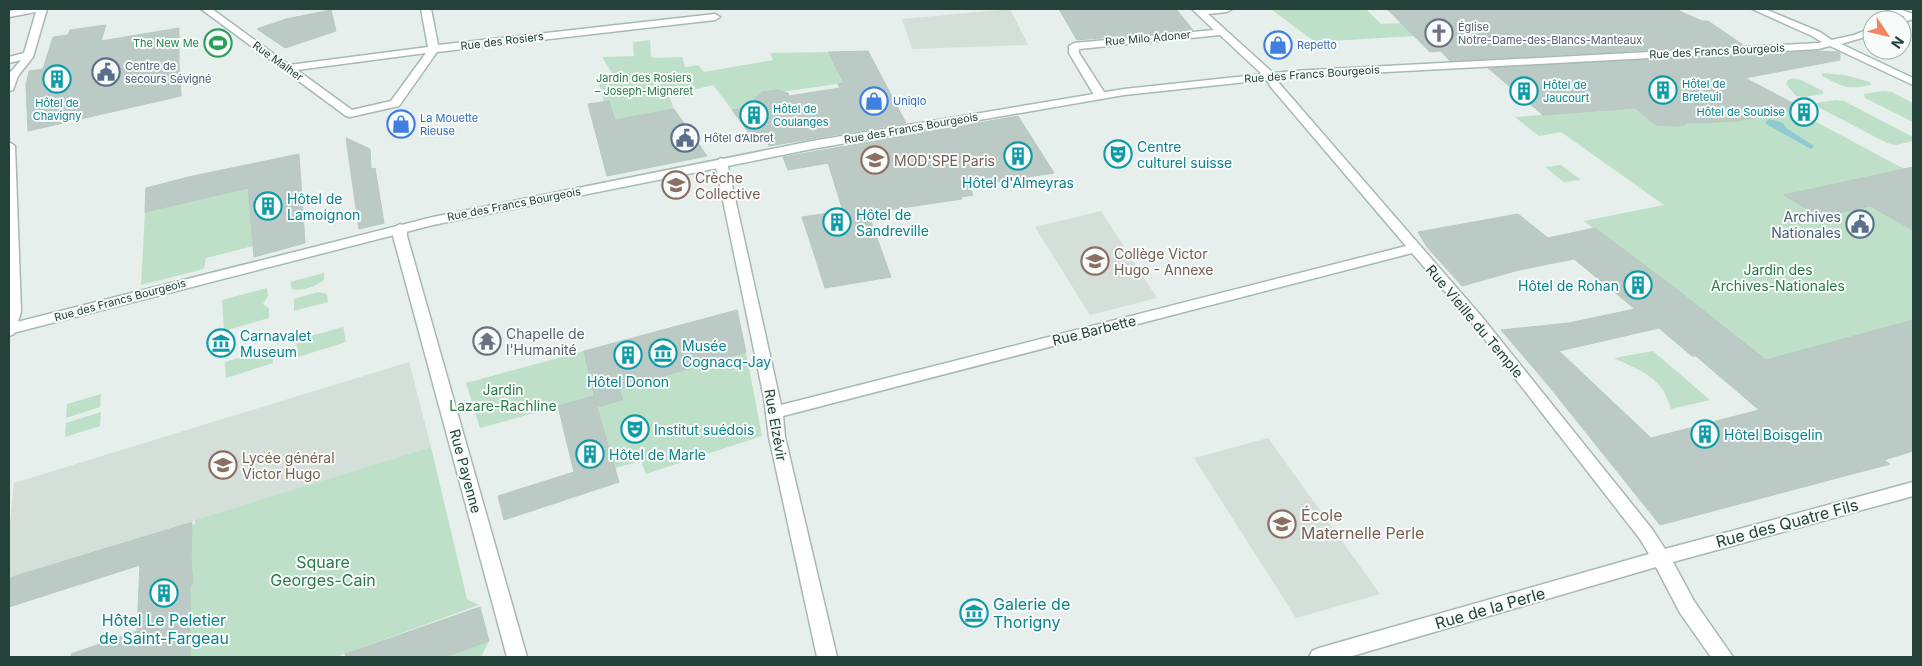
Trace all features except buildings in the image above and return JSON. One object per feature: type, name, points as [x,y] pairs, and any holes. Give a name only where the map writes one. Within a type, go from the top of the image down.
[{"type":"street","points":[[9,14],[41,9],[25,63],[12,74],[9,88]]},
{"type":"street","name":"Rue Malher","points":[[206,9],[350,114],[395,104],[434,49]]},
{"type":"street","points":[[426,9],[434,49]]},
{"type":"street","points":[[677,21],[687,11],[685,9]]},
{"type":"street","points":[[1199,10],[1227,9]]},
{"type":"street","points":[[1757,9],[1816,34],[1913,82]]},
{"type":"street","name":"Rue Vieille du Temple","points":[[1199,10],[1269,75],[1274,84],[1477,320],[1646,534],[1687,608],[1723,657]]},
{"type":"street","name":"Rue des Rosiers","points":[[289,68],[434,49],[715,17]]},
{"type":"street","name":"Rue Milo Adoner","points":[[1100,95],[1074,53],[1074,46],[1223,32]]},
{"type":"street","name":"Rue des Francs Bourgeois","points":[[9,330],[400,228],[721,162],[1100,95],[1269,75],[1750,50],[1831,43],[1862,36]]},
{"type":"street","points":[[9,60],[28,55]]},
{"type":"street","points":[[9,146],[14,312],[9,330]]},
{"type":"street","name":"Rue Elzévir","points":[[721,162],[772,398],[777,437],[826,657]]},
{"type":"street","name":"Rue Payenne","points":[[400,228],[400,236],[517,657]]},
{"type":"street","name":"Rue Barbette","points":[[773,413],[1415,248]]},
{"type":"street","name":"Rue des Quatre Fils","points":[[1661,558],[1913,489]]},
{"type":"street","name":"Rue de la Perle","points":[[1319,657],[1661,558]]},
{"type":"shaded area","points":[[1010,9],[1028,45],[912,49],[902,19]]},
{"type":"shaded area","name":"Collège Victor Hugo - Annexe","points":[[1101,211],[1157,298],[1090,315],[1035,227]]},
{"type":"shaded area","name":"Lycée général Victor Hugo","points":[[409,362],[431,447],[9,578],[9,531],[14,483]]},
{"type":"shaded area","name":"École Maternelle Perle","points":[[1268,438],[1380,594],[1296,618],[1194,458]]},
{"type":"green space","points":[[1366,9],[1381,24],[1401,23],[1414,36],[1315,42],[1272,10]]},
{"type":"green space","name":"Jardin des Rosiers – Joseph-Migneret","points":[[650,40],[651,56],[654,58],[682,57],[685,67],[698,65],[704,72],[773,60],[770,53],[828,52],[844,83],[781,92],[773,90],[754,98],[757,106],[732,110],[713,85],[669,96],[674,109],[615,120],[609,101],[604,102],[599,84],[617,81],[602,57],[634,56],[633,42]]},
{"type":"green space","points":[[1822,73],[1845,75],[1870,82],[1871,85],[1845,86],[1822,76]]},
{"type":"green space","points":[[1793,78],[1823,91],[1823,94],[1805,97],[1796,96],[1786,84],[1788,80]]},
{"type":"green space","points":[[1883,91],[1892,92],[1913,103],[1913,122],[1865,98],[1864,94]]},
{"type":"green space","points":[[1836,100],[1844,101],[1913,137],[1913,141],[1896,145],[1887,143],[1816,106],[1816,103]]},
{"type":"green space","name":"Jardin des Archives-Nationales","points":[[1635,108],[1656,125],[1676,126],[1737,114],[1794,110],[1906,170],[1785,195],[1870,206],[1913,230],[1913,320],[1764,362],[1699,307],[1584,221],[1664,205],[1561,132],[1539,136],[1515,117]]},
{"type":"green space","points":[[1561,165],[1581,180],[1564,182],[1545,167]]},
{"type":"green space","points":[[248,187],[253,246],[206,258],[204,269],[141,285],[145,212]]},
{"type":"green space","points":[[324,273],[324,280],[309,288],[292,289],[290,282]]},
{"type":"green space","points":[[267,288],[268,296],[263,304],[269,308],[269,318],[224,331],[222,300]]},
{"type":"green space","points":[[318,292],[327,294],[328,302],[294,311],[294,299]]},
{"type":"green space","points":[[343,327],[346,342],[298,357],[296,340]]},
{"type":"green space","points":[[272,348],[273,363],[226,378],[225,362]]},
{"type":"green space","name":"Jardin Lazare-Rachline","points":[[584,351],[595,396],[480,428],[466,383]]},
{"type":"green space","points":[[1653,351],[1710,400],[1671,409],[1662,389],[1650,376],[1614,358]]},
{"type":"green space","points":[[746,352],[762,436],[646,474],[641,461],[615,468],[597,407],[623,400],[619,389]]},
{"type":"green space","points":[[101,394],[100,407],[66,418],[67,404]]},
{"type":"green space","points":[[101,412],[100,426],[65,437],[66,423]]},
{"type":"green space","name":"Square Georges-Cain","points":[[431,447],[467,599],[479,605],[336,657],[190,657],[190,585],[193,583],[193,580],[191,581],[191,525],[195,524],[195,520]]},
{"type":"green space","points":[[489,641],[481,657],[445,657]]},
{"type":"water","points":[[1770,119],[1783,123],[1786,128],[1814,146],[1811,149],[1766,124],[1766,121]]},
{"type":"place","name":"Église Notre-Dame-des-Blancs-Manteaux","points":[[1439,33]]},
{"type":"place","name":"The New Me","points":[[218,43]]},
{"type":"place","name":"Repetto","points":[[1278,45]]},
{"type":"place","name":"Centre de secours Sévigné","points":[[106,72]]},
{"type":"place","name":"Hôtel de Chavigny","points":[[57,79]]},
{"type":"place","name":"Hôtel de Breteuil","points":[[1663,90]]},
{"type":"place","name":"Hôtel de Jaucourt","points":[[1524,91]]},
{"type":"place","name":"Uniqlo","points":[[874,101]]},
{"type":"place","name":"Hôtel de Soubise","points":[[1804,112]]},
{"type":"place","name":"Hôtel de Coulanges","points":[[754,115]]},
{"type":"place","name":"La Mouette Rieuse","points":[[401,124]]},
{"type":"place","name":"Hôtel d’Albret","points":[[685,138]]},
{"type":"place","name":"Centre culturel suisse","points":[[1118,154]]},
{"type":"place","name":"Hôtel d'Almeyras","points":[[1018,156]]},
{"type":"place","name":"MOD'SPE Paris","points":[[875,160]]},
{"type":"place","name":"Crèche Collective","points":[[676,185]]},
{"type":"place","name":"Hôtel de Lamoignon","points":[[268,206]]},
{"type":"place","name":"Hôtel de Sandreville","points":[[837,222]]},
{"type":"place","name":"Archives Nationales","points":[[1860,224]]},
{"type":"place","name":"Collège Victor Hugo - Annexe","points":[[1095,261]]},
{"type":"place","name":"Hôtel de Rohan","points":[[1638,285]]},
{"type":"place","name":"Chapelle de l'Humanité","points":[[487,341]]},
{"type":"place","name":"Carnavalet Museum","points":[[221,343]]},
{"type":"place","name":"Musée Cognacq-Jay","points":[[663,353]]},
{"type":"place","name":"Hôtel Donon","points":[[628,355]]},
{"type":"place","name":"Institut suédois","points":[[635,429]]},
{"type":"place","name":"Hôtel Boisgelin","points":[[1705,434]]},
{"type":"place","name":"Hôtel de Marle","points":[[590,454]]},
{"type":"place","name":"Lycée général Victor Hugo","points":[[223,465]]},
{"type":"place","name":"École Maternelle Perle","points":[[1282,524]]},
{"type":"place","name":"Hôtel Le Peletier de Saint-Fargeau","points":[[164,593]]},
{"type":"place","name":"Galerie de Thorigny","points":[[974,613]]}]
